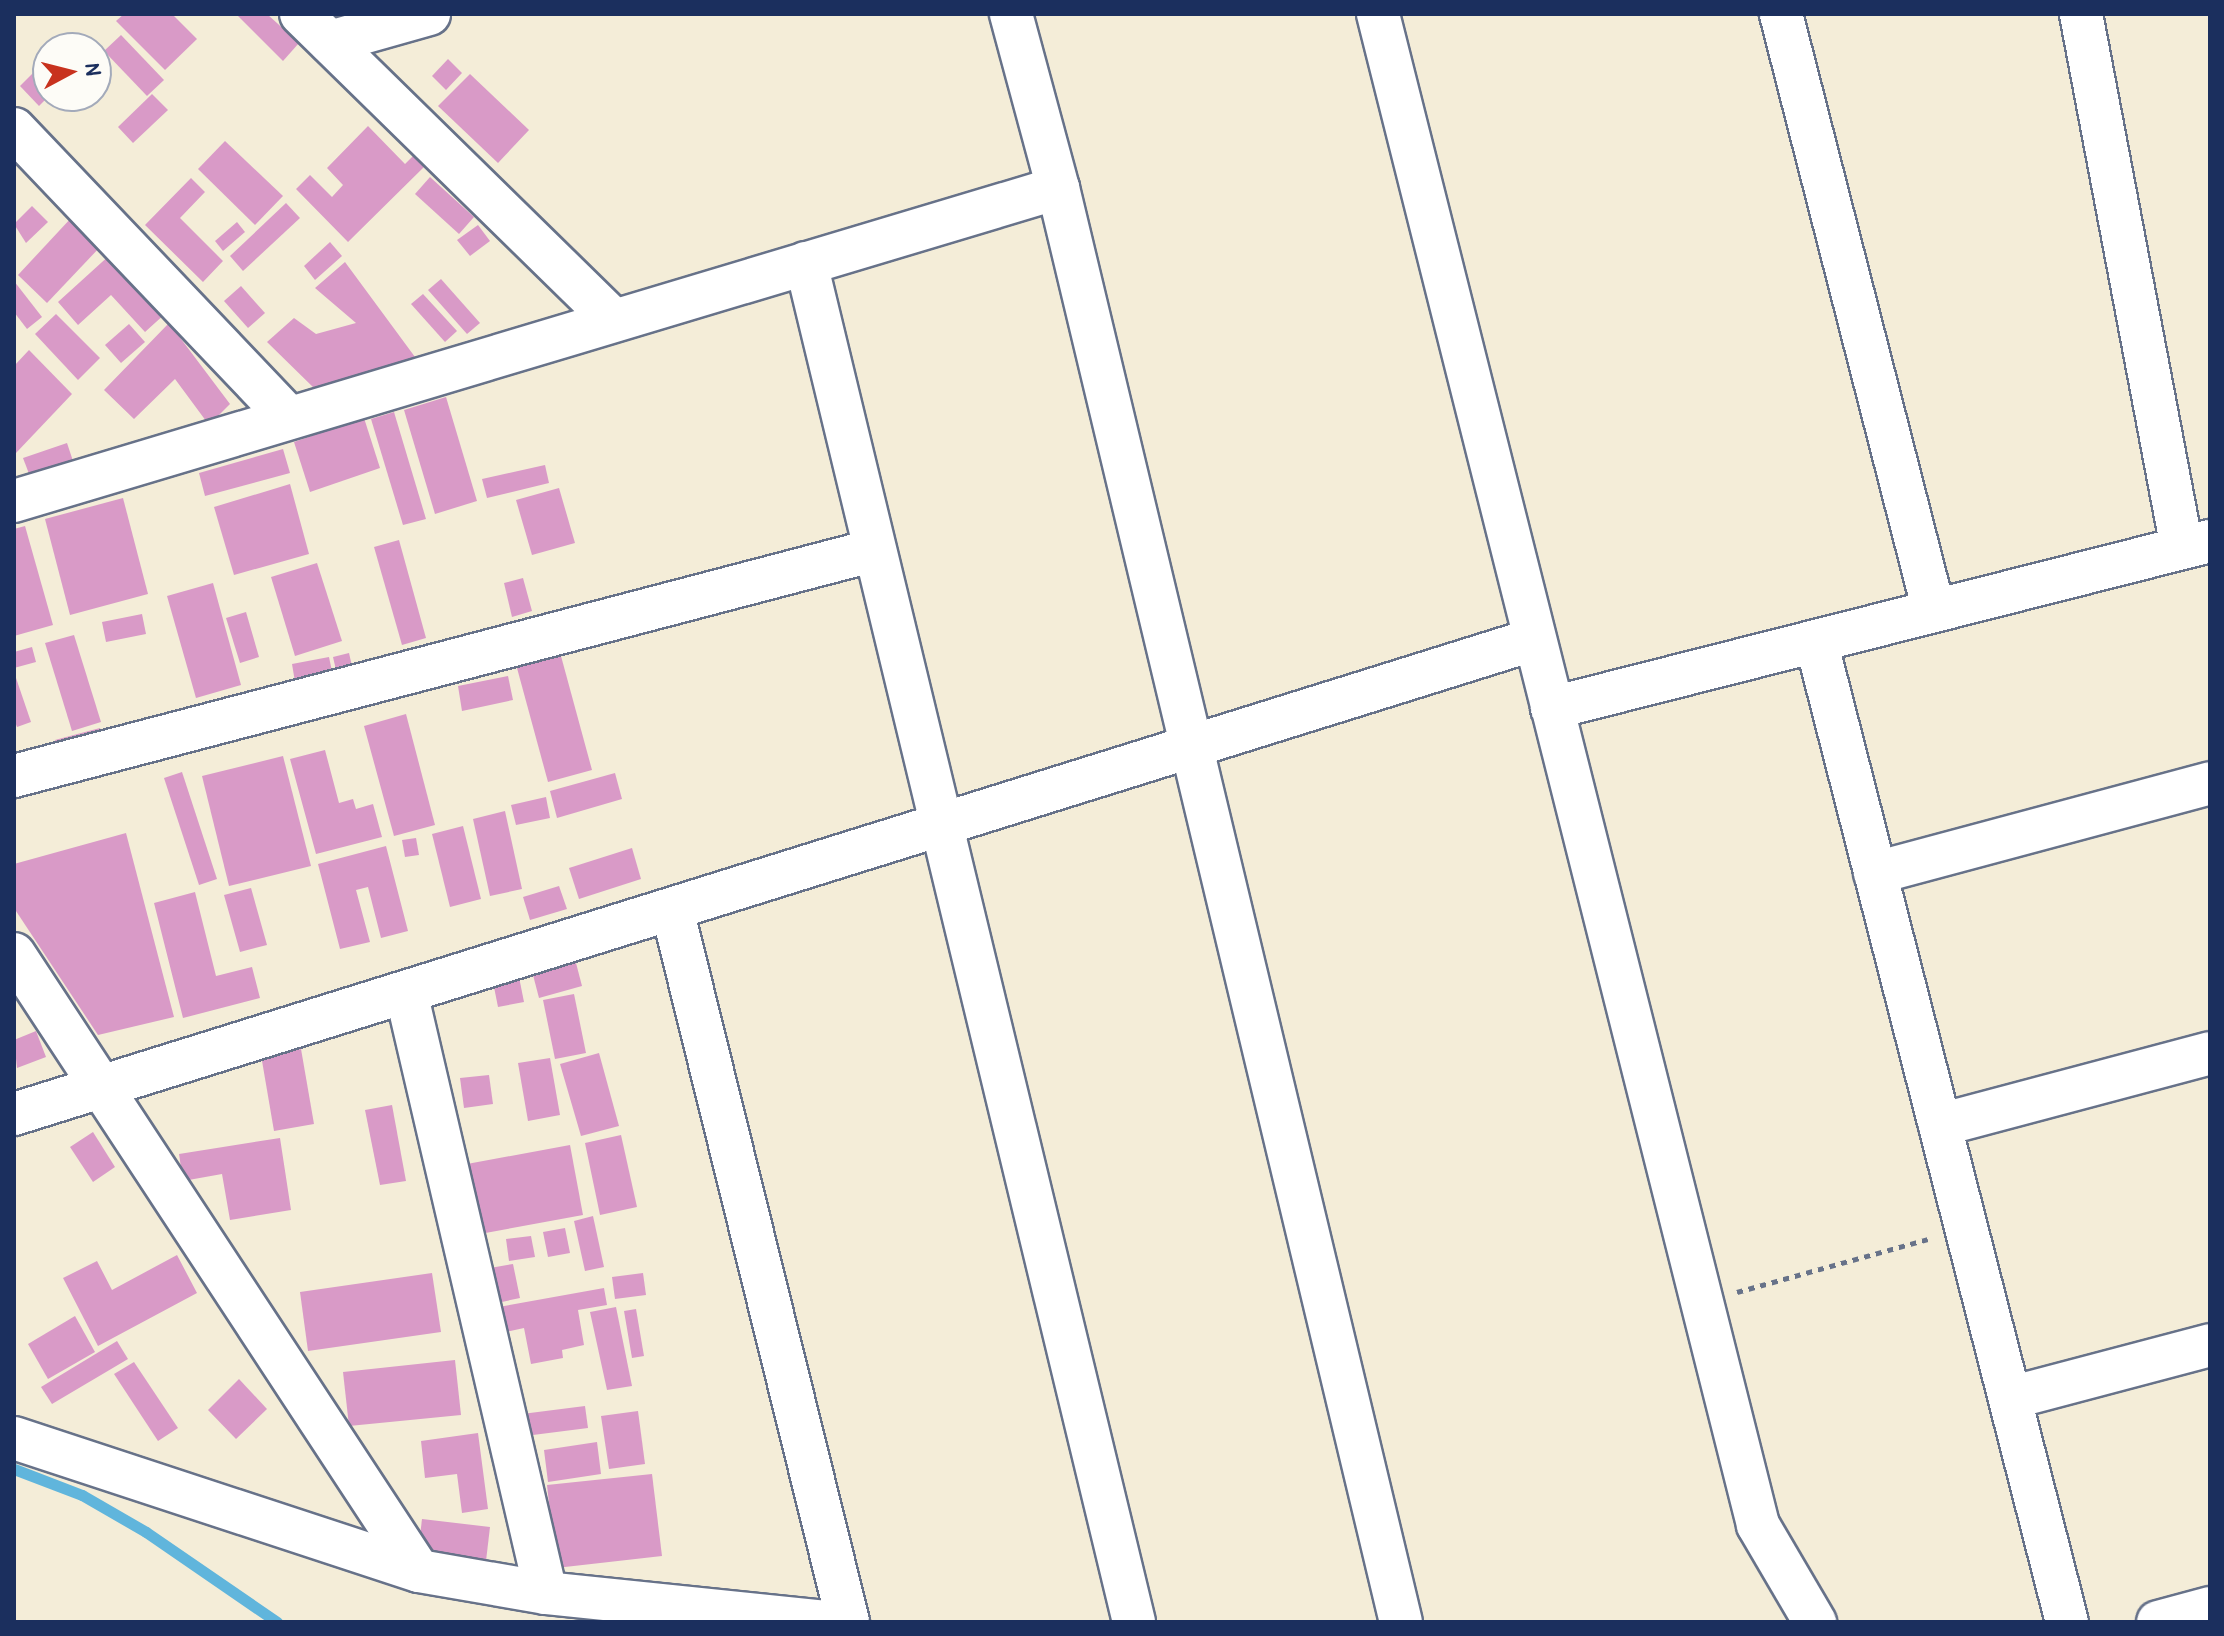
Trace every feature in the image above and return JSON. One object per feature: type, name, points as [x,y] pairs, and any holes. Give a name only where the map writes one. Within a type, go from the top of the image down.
[{"type":"street","points":[[316,28],[429,14]]},
{"type":"street","points":[[1011,14],[1058,188],[1401,1622]]},
{"type":"street","points":[[1378,14],[1758,1525],[1815,1622]]},
{"type":"street","points":[[1781,14],[1934,611]]},
{"type":"street","points":[[1552,708],[2196,545],[2081,14]]},
{"type":"street","points":[[316,28],[614,321]]},
{"type":"street","points":[[14,129],[289,418]]},
{"type":"street","points":[[14,501],[1058,188]]},
{"type":"street","points":[[806,263],[1134,1622]]},
{"type":"street","points":[[14,776],[875,550]]},
{"type":"street","points":[[14,1114],[1535,639]]},
{"type":"street","points":[[1816,641],[2067,1622]]},
{"type":"street","points":[[1875,873],[2210,783]]},
{"type":"street","points":[[672,909],[848,1622]]},
{"type":"street","points":[[14,954],[419,1571]]},
{"type":"street","points":[[406,992],[546,1593]]},
{"type":"street","points":[[1940,1125],[2210,1053]]},
{"type":"street","points":[[2010,1398],[2210,1345]]},
{"type":"street","points":[[14,1438],[419,1571],[546,1593],[827,1622]]},
{"type":"street","points":[[2158,1622],[2210,1608]]},
{"type":"path","points":[[1702,1302],[1967,1228]]},
{"type":"building","points":[[124,14],[172,14],[197,39],[165,70],[116,21]]},
{"type":"building","points":[[236,14],[267,14],[299,43],[283,61]]},
{"type":"building","points":[[121,35],[164,80],[147,96],[112,59],[112,43]]},
{"type":"building","points":[[448,59],[462,73],[446,90],[432,76]]},
{"type":"building","points":[[32,74],[32,99],[20,86]]},
{"type":"building","points":[[470,74],[529,130],[498,163],[438,106]]},
{"type":"building","points":[[152,94],[168,110],[133,143],[118,127]]},
{"type":"building","points":[[368,126],[405,164],[414,155],[425,166],[348,242],[296,189],[310,175],[332,197],[343,185],[327,168]]},
{"type":"building","points":[[225,141],[283,196],[255,225],[198,169]]},
{"type":"building","points":[[430,177],[474,217],[459,234],[415,194]]},
{"type":"building","points":[[191,178],[205,192],[180,218],[223,261],[203,282],[145,225]]},
{"type":"building","points":[[286,203],[300,218],[243,271],[230,256]]},
{"type":"building","points":[[32,206],[48,222],[26,243],[14,224]]},
{"type":"building","points":[[72,217],[101,246],[47,303],[18,275]]},
{"type":"building","points":[[237,222],[245,232],[223,251],[215,241]]},
{"type":"building","points":[[478,225],[490,241],[470,256],[457,240]]},
{"type":"building","points":[[330,242],[342,256],[315,280],[304,266]]},
{"type":"building","points":[[112,253],[166,313],[145,332],[111,295],[78,325],[58,302]]},
{"type":"building","points":[[345,262],[415,357],[316,390],[267,342],[294,318],[316,334],[356,323],[315,288]]},
{"type":"building","points":[[441,279],[480,323],[467,334],[428,290]]},
{"type":"building","points":[[14,281],[42,317],[27,329],[14,312]]},
{"type":"building","points":[[241,286],[265,313],[248,328],[224,301]]},
{"type":"building","points":[[423,294],[457,331],[445,342],[411,304]]},
{"type":"building","points":[[56,314],[100,358],[78,380],[35,334]]},
{"type":"building","points":[[169,323],[230,404],[209,425],[175,379],[134,419],[104,390]]},
{"type":"building","points":[[129,324],[145,342],[121,363],[105,345]]},
{"type":"building","points":[[29,350],[72,394],[16,453],[14,366]]},
{"type":"building","points":[[446,397],[477,501],[435,514],[404,410]]},
{"type":"building","points":[[394,412],[426,519],[403,525],[371,419]]},
{"type":"building","points":[[364,418],[380,468],[310,492],[294,442]]},
{"type":"building","points":[[67,443],[74,464],[31,479],[23,458]]},
{"type":"building","points":[[283,449],[290,473],[205,496],[199,473]]},
{"type":"building","points":[[545,465],[549,483],[487,498],[482,479]]},
{"type":"building","points":[[290,484],[309,554],[234,575],[214,507]]},
{"type":"building","points":[[559,488],[575,543],[532,555],[516,500]]},
{"type":"building","points":[[123,498],[148,594],[70,615],[45,519]]},
{"type":"building","points":[[25,526],[53,625],[14,636],[14,529]]},
{"type":"building","points":[[399,540],[426,638],[402,645],[374,547]]},
{"type":"building","points":[[317,563],[342,641],[295,656],[271,577]]},
{"type":"building","points":[[523,578],[532,611],[512,617],[504,583]]},
{"type":"building","points":[[213,583],[241,685],[196,698],[167,596]]},
{"type":"building","points":[[246,612],[259,657],[240,663],[226,618]]},
{"type":"building","points":[[142,614],[146,634],[106,642],[102,622]]},
{"type":"building","points":[[74,635],[101,722],[72,731],[45,643]]},
{"type":"building","points":[[558,645],[592,770],[548,782],[514,657]]},
{"type":"building","points":[[32,647],[36,662],[14,668],[14,652]]},
{"type":"building","points":[[349,653],[352,666],[336,670],[333,657]]},
{"type":"building","points":[[329,657],[333,676],[295,682],[292,664]]},
{"type":"building","points":[[15,675],[31,722],[17,727],[14,719]]},
{"type":"building","points":[[508,676],[513,700],[462,711],[458,686]]},
{"type":"building","points":[[406,714],[435,825],[394,836],[364,726]]},
{"type":"building","points":[[100,728],[105,744],[59,756],[55,740]]},
{"type":"building","points":[[325,750],[339,803],[353,799],[356,809],[373,804],[382,837],[316,854],[290,759]]},
{"type":"building","points":[[283,756],[311,866],[229,886],[202,776]]},
{"type":"building","points":[[182,772],[217,879],[199,885],[164,778]]},
{"type":"building","points":[[615,773],[622,799],[557,818],[550,791]]},
{"type":"building","points":[[546,797],[550,818],[516,825],[511,805]]},
{"type":"building","points":[[505,811],[522,889],[490,896],[473,819]]},
{"type":"building","points":[[463,826],[481,899],[450,907],[432,834]]},
{"type":"building","points":[[126,833],[174,1017],[98,1035],[14,908],[14,864]]},
{"type":"building","points":[[416,838],[419,855],[405,857],[402,840]]},
{"type":"building","points":[[386,846],[408,931],[381,938],[368,887],[356,890],[370,942],[340,949],[318,864]]},
{"type":"building","points":[[632,848],[641,879],[579,899],[569,868]]},
{"type":"building","points":[[559,886],[567,909],[530,920],[523,897]]},
{"type":"building","points":[[251,888],[267,945],[240,952],[224,895]]},
{"type":"building","points":[[195,892],[216,976],[252,967],[260,998],[183,1018],[154,903]]},
{"type":"building","points":[[576,963],[582,986],[539,998],[533,975]]},
{"type":"building","points":[[519,977],[524,1002],[498,1007],[493,982]]},
{"type":"building","points":[[574,994],[586,1053],[555,1059],[543,1000]]},
{"type":"building","points":[[36,1031],[46,1057],[17,1068],[14,1040]]},
{"type":"building","points":[[301,1049],[314,1124],[274,1131],[261,1055]]},
{"type":"building","points":[[599,1053],[619,1126],[581,1136],[560,1064]]},
{"type":"building","points":[[550,1058],[560,1115],[528,1121],[518,1063]]},
{"type":"building","points":[[489,1075],[493,1104],[464,1108],[460,1078]]},
{"type":"building","points":[[392,1105],[406,1181],[380,1185],[365,1110]]},
{"type":"building","points":[[93,1132],[115,1167],[93,1182],[70,1147]]},
{"type":"building","points":[[621,1135],[637,1207],[600,1215],[585,1143]]},
{"type":"building","points":[[280,1138],[291,1210],[230,1220],[222,1174],[183,1181],[179,1154]]},
{"type":"building","points":[[570,1145],[583,1215],[480,1234],[467,1164]]},
{"type":"building","points":[[593,1216],[604,1267],[585,1271],[574,1221]]},
{"type":"building","points":[[565,1228],[570,1253],[548,1257],[543,1232]]},
{"type":"building","points":[[531,1236],[535,1257],[509,1261],[506,1239]]},
{"type":"building","points":[[177,1255],[197,1293],[98,1346],[63,1278],[97,1261],[112,1290]]},
{"type":"building","points":[[513,1264],[520,1298],[497,1303],[490,1268]]},
{"type":"building","points":[[432,1273],[441,1332],[308,1351],[300,1292]]},
{"type":"building","points":[[643,1273],[646,1295],[615,1299],[612,1277]]},
{"type":"building","points":[[604,1288],[607,1305],[578,1310],[584,1345],[562,1350],[563,1358],[531,1364],[524,1328],[497,1334],[493,1308]]},
{"type":"building","points":[[616,1307],[632,1386],[607,1390],[590,1312]]},
{"type":"building","points":[[636,1309],[644,1356],[632,1358],[624,1311]]},
{"type":"building","points":[[75,1316],[95,1352],[48,1379],[28,1344]]},
{"type":"building","points":[[117,1341],[128,1359],[52,1404],[41,1387]]},
{"type":"building","points":[[455,1360],[461,1415],[349,1426],[343,1372]]},
{"type":"building","points":[[134,1362],[178,1428],[158,1441],[114,1374]]},
{"type":"building","points":[[239,1379],[267,1409],[236,1439],[208,1410]]},
{"type":"building","points":[[585,1406],[588,1428],[525,1436],[522,1414]]},
{"type":"building","points":[[638,1411],[645,1464],[609,1469],[601,1416]]},
{"type":"building","points":[[478,1433],[488,1509],[462,1513],[457,1474],[425,1478],[421,1441]]},
{"type":"building","points":[[597,1442],[601,1474],[548,1482],[544,1450]]},
{"type":"building","points":[[652,1474],[662,1556],[556,1568],[547,1485]]},
{"type":"building","points":[[422,1519],[490,1527],[486,1561],[418,1553]]},
{"type":"waterway","points":[[14,1469],[82,1495],[146,1532],[277,1622]]}]
